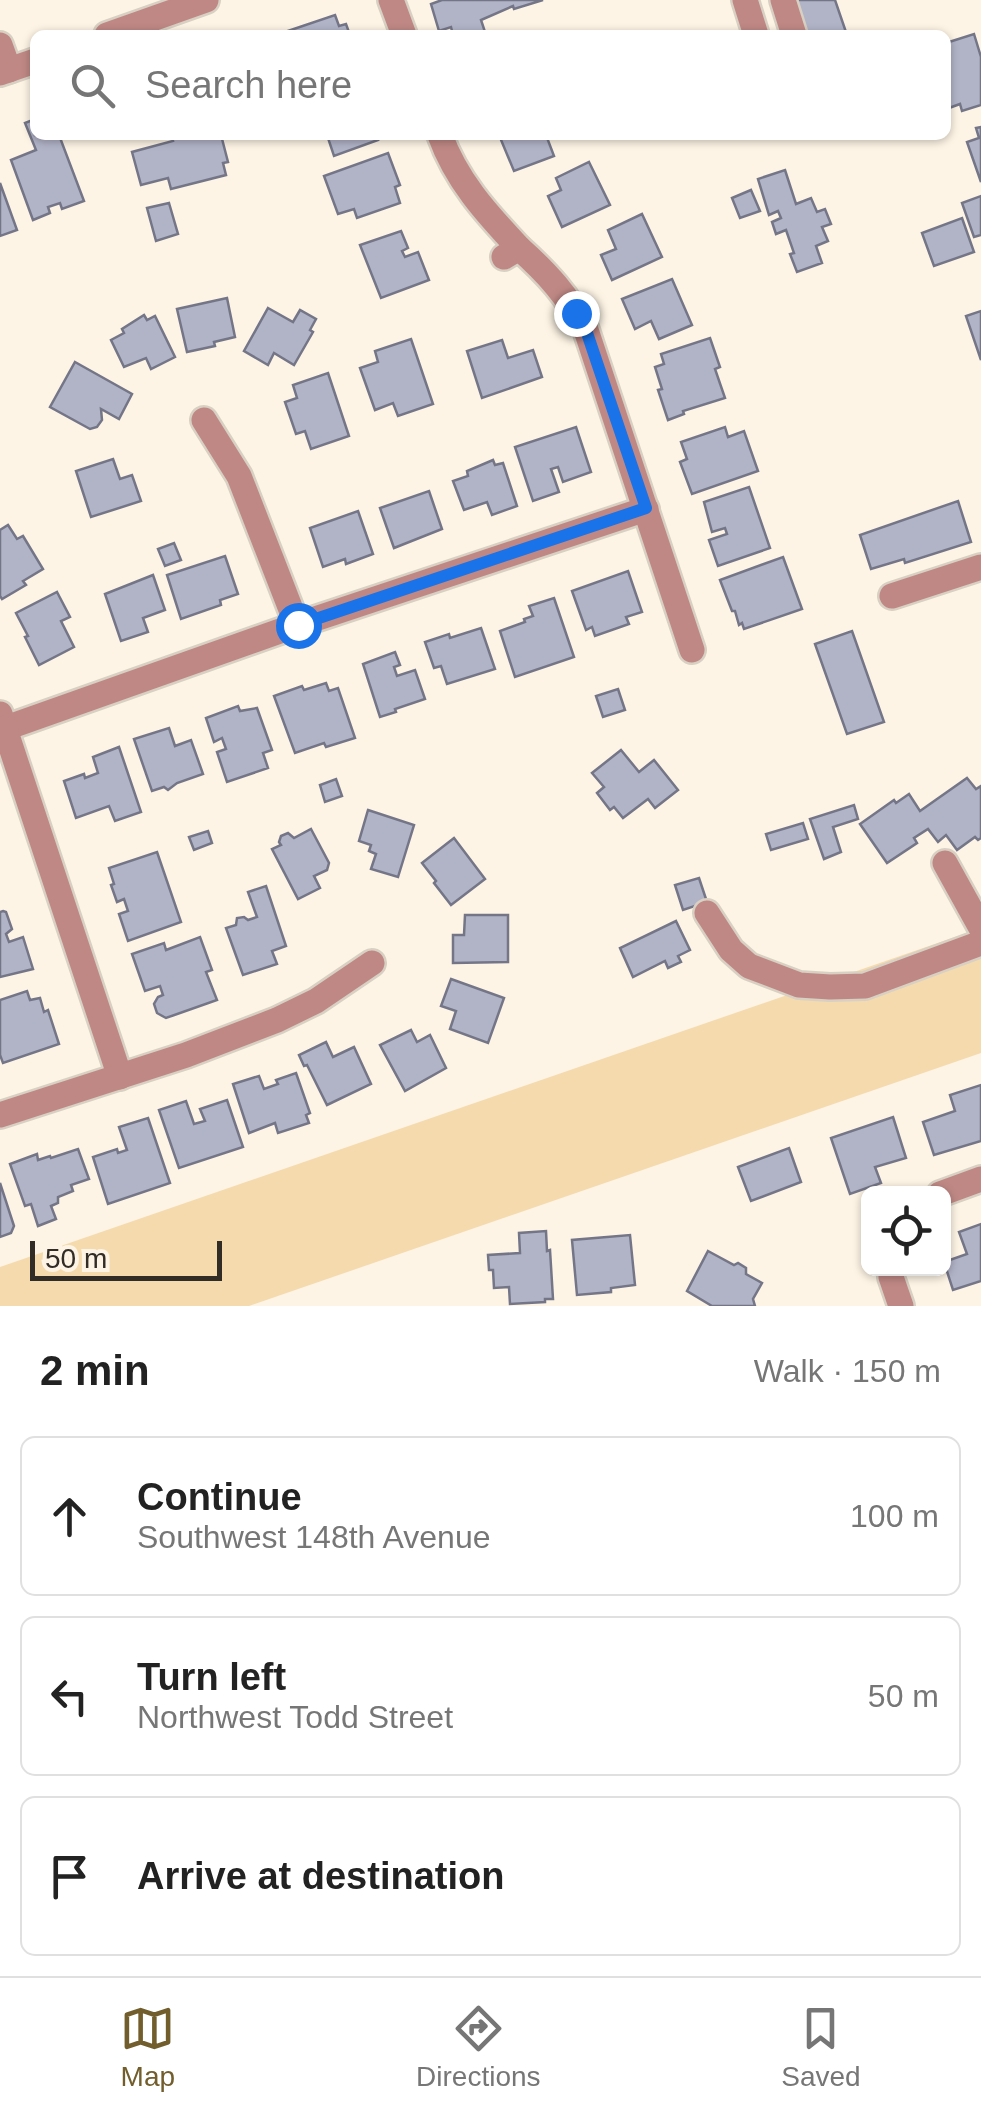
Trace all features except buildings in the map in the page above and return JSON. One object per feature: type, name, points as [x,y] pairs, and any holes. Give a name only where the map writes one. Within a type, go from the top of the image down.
[{"type":"street","points":[[121,30],[205,0]]},
{"type":"street","points":[[391,0],[402,30]]},
{"type":"street","points":[[745,0],[754,30]]},
{"type":"street","points":[[783,0],[792,30]]},
{"type":"street","points":[[0,44],[4,71],[30,62]]},
{"type":"street","points":[[442,140],[448,158],[511,252],[549,275],[586,330],[692,650]]},
{"type":"street","points":[[204,420],[239,476],[298,625]]},
{"type":"street","points":[[120,1077],[3,721],[646,508]]},
{"type":"street","points":[[892,596],[981,567]]},
{"type":"street","points":[[945,863],[981,928]]},
{"type":"street","points":[[706,914],[731,950],[749,966],[799,985],[866,986],[981,942]]},
{"type":"street","points":[[0,1115],[186,1056],[278,1020],[316,1001],[372,963]]},
{"type":"street","points":[[951,1190],[981,1178]]},
{"type":"street","points":[[891,1276],[901,1306]]},
{"type":"shaded area","points":[[981,928],[981,1053],[249,1306],[0,1306],[0,1267]]},
{"type":"route","points":[[298,625],[646,508],[586,330],[576,313]]}]
